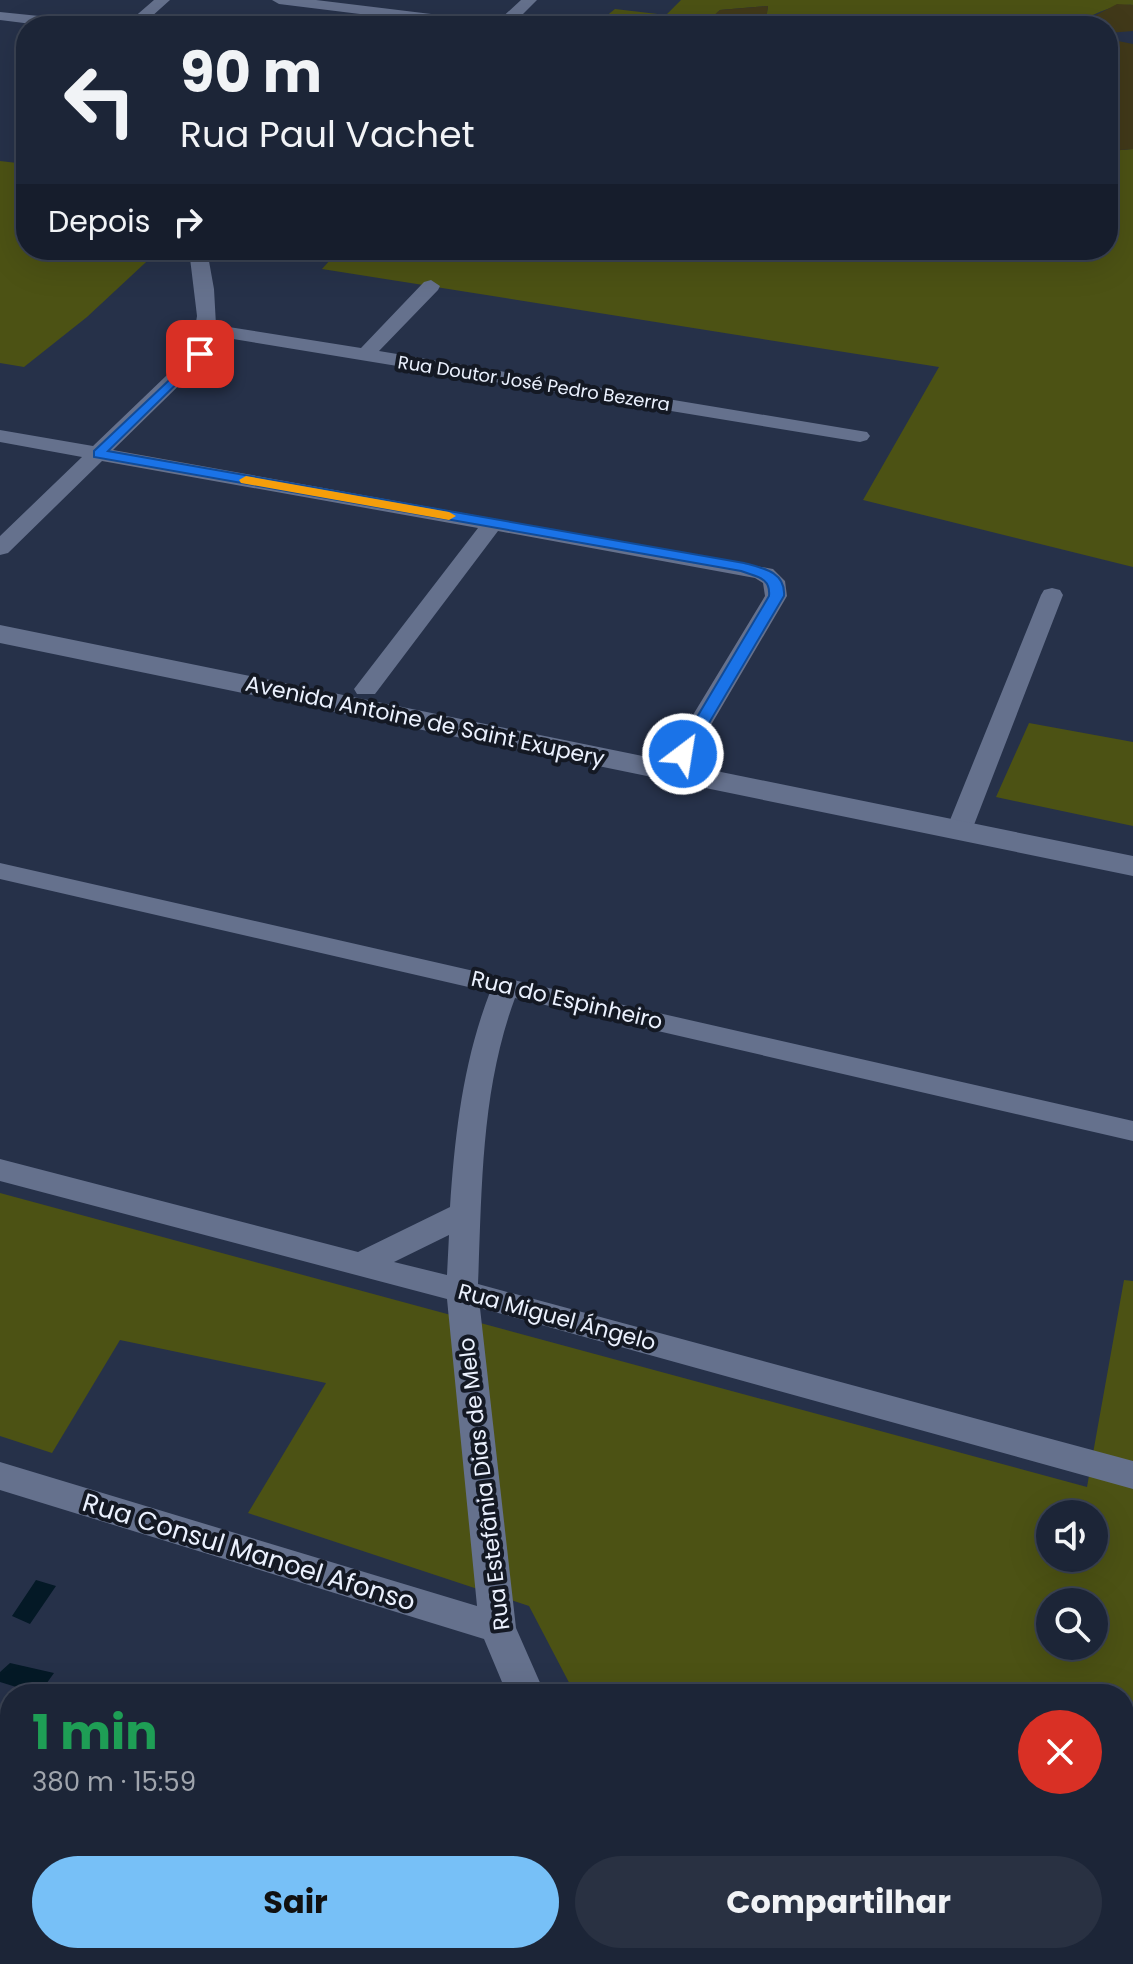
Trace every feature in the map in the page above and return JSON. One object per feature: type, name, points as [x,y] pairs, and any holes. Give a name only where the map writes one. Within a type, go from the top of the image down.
[{"type":"street","points":[[144,16],[163,0]]},
{"type":"street","points":[[279,0],[385,16]]},
{"type":"street","points":[[513,16],[530,0]]},
{"type":"street","points":[[0,548],[200,354],[207,329],[200,260]]},
{"type":"street","points":[[365,355],[431,286]]},
{"type":"street","name":"Rua Doutor José Pedro Bezerra","points":[[207,329],[860,436]]},
{"type":"street","points":[[0,436],[744,568],[772,577],[777,586],[776,596],[677,762]]},
{"type":"street","points":[[366,689],[492,524]]},
{"type":"street","points":[[963,820],[1052,595]]},
{"type":"street","name":"Avenida Antoine de Saint Exupery","points":[[0,617],[366,689],[677,762]]},
{"type":"street","name":"Avenida Antoine de Saint Exupery","points":[[0,634],[677,762],[963,820],[1133,866]]},
{"type":"street","name":"Avenida Antoine de Saint Exupery","points":[[963,820],[1133,843]]},
{"type":"street","name":"Rua do Espinheiro","points":[[0,871],[1133,1131]]},
{"type":"street","name":"Rua Estefânia Dias de Melo","points":[[506,986],[487,1036],[476,1092],[469,1145],[462,1291],[498,1628],[522,1684]]},
{"type":"street","name":"Rua Miguel Ángelo","points":[[0,1170],[462,1291],[1123,1472]]},
{"type":"street","points":[[359,1265],[466,1213]]},
{"type":"street","name":"Rua Consul Manoel Afonso","points":[[0,1476],[498,1628]]},
{"type":"green space","points":[[681,0],[1133,0],[1133,5],[1106,9],[1090,16],[766,16],[768,6],[720,10],[714,16],[606,16],[615,9],[666,15]]},
{"type":"green space","points":[[1133,149],[1133,567],[863,500],[939,367],[322,269],[330,260],[1118,260],[1118,150]]},
{"type":"green space","points":[[0,161],[16,163],[16,260],[148,260],[87,317],[24,367],[0,363]]},
{"type":"green space","points":[[1029,723],[1133,742],[1133,826],[996,797]]},
{"type":"green space","points":[[0,1193],[1087,1487],[1124,1280],[1133,1281],[1133,1684],[570,1684],[529,1606],[248,1513],[326,1383],[120,1340],[52,1453],[0,1436]]},
{"type":"sand","points":[[1117,4],[1133,5],[1133,31],[1118,32],[1118,16],[1094,16]]},
{"type":"sand","points":[[768,6],[766,16],[714,16],[720,10]]},
{"type":"sand","points":[[1118,41],[1133,44],[1133,149],[1118,150]]},
{"type":"water","points":[[36,1580],[56,1586],[30,1624],[12,1616]]},
{"type":"water","points":[[10,1663],[54,1673],[46,1684],[6,1684],[0,1682],[0,1672]]},
{"type":"slow traffic","points":[[246,480],[449,516]]},
{"type":"route","points":[[200,354],[98,454],[744,568],[772,577],[777,586],[776,596],[683,754]]}]
